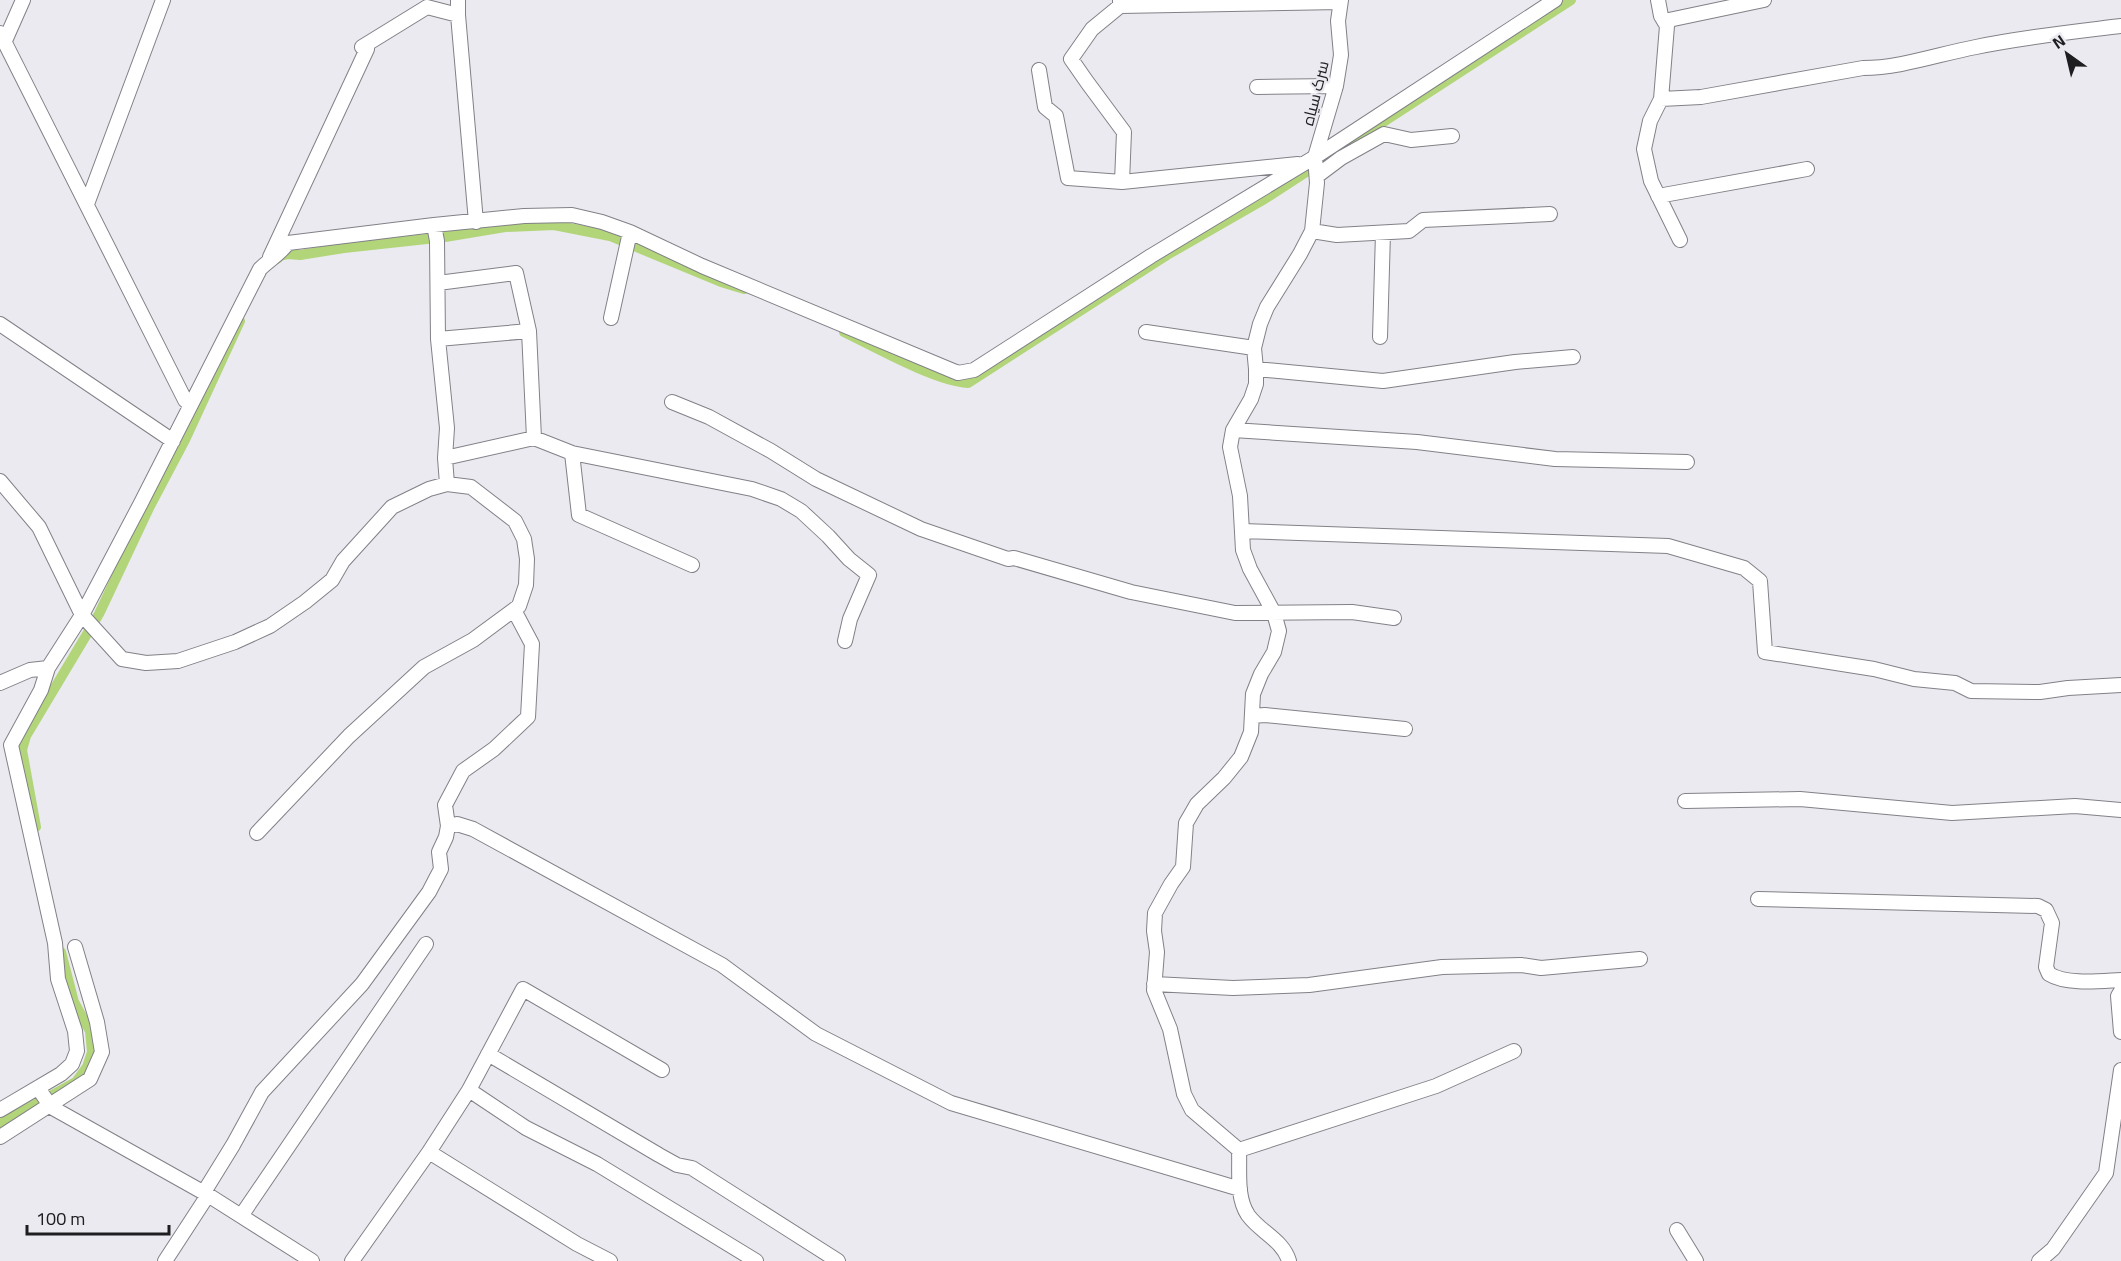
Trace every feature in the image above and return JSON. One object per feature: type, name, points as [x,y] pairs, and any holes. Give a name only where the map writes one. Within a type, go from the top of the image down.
[{"type":"street","points":[[23,0],[2,38],[185,400],[191,405]]},
{"type":"street","points":[[87,204],[163,0]]},
{"type":"street","points":[[458,0],[476,222]]},
{"type":"street","points":[[0,1137],[45,1097],[61,1074],[72,1064],[77,1051],[75,1031],[58,979],[55,943],[11,745],[41,690],[48,669],[89,622],[173,441],[260,269],[288,243],[436,233],[476,222],[524,216],[572,215],[602,222],[628,239],[702,266],[958,373],[974,370],[1151,256],[1313,165],[1555,0]]},
{"type":"street","points":[[1658,0],[1666,26],[1661,99],[1650,121],[1644,149],[1651,181],[1680,240]]},
{"type":"street","points":[[1664,21],[1764,0]]},
{"type":"street","points":[[1122,182],[1124,132],[1071,59],[1092,29],[1120,3],[1340,1]]},
{"type":"street","name":"سرک سیاه","points":[[1312,231],[1313,165],[1336,86],[1341,55],[1338,21],[1340,1]]},
{"type":"street","points":[[269,259],[367,49],[362,47],[427,7],[458,15]]},
{"type":"street","points":[[1661,99],[1701,97],[1863,68],[1886,68],[2019,38],[2121,26]]},
{"type":"street","points":[[1039,70],[1045,107],[1056,116],[1068,178],[1122,182],[1313,165],[1341,158],[1384,134],[1411,141],[1452,136]]},
{"type":"street","points":[[1257,87],[1336,86]]},
{"type":"street","points":[[1658,196],[1807,169]]},
{"type":"street","points":[[1289,1261],[1288,1256],[1272,1236],[1249,1216],[1240,1199],[1239,1150],[1192,1110],[1184,1094],[1170,1029],[1154,990],[1157,952],[1154,931],[1155,913],[1183,867],[1186,823],[1197,804],[1224,778],[1241,757],[1251,732],[1253,694],[1274,652],[1279,632],[1274,613],[1250,569],[1244,550],[1240,496],[1230,447],[1233,430],[1251,399],[1256,384],[1254,348],[1267,307],[1312,231],[1337,235],[1383,233],[1408,231],[1423,220],[1550,214]]},
{"type":"street","points":[[436,233],[438,339],[447,428],[445,458],[447,484]]},
{"type":"street","points":[[1380,337],[1383,233]]},
{"type":"street","points":[[611,318],[628,239]]},
{"type":"street","points":[[438,283],[516,273],[529,331],[534,438]]},
{"type":"street","points":[[0,324],[173,441]]},
{"type":"street","points":[[438,339],[529,331]]},
{"type":"street","points":[[1146,332],[1254,348]]},
{"type":"street","points":[[1256,369],[1383,381],[1515,362],[1573,357]]},
{"type":"street","points":[[672,402],[709,417],[816,479],[921,529],[1008,559],[1014,558],[1131,592],[1235,613],[1352,612],[1394,618]]},
{"type":"street","points":[[1233,430],[1417,442],[1555,459],[1687,462]]},
{"type":"street","points":[[445,458],[534,438],[572,453],[752,489],[781,499],[801,511],[849,559],[869,575],[850,619],[845,641]]},
{"type":"street","points":[[572,453],[579,515],[692,565]]},
{"type":"street","points":[[0,481],[39,527],[89,622],[122,659],[146,663],[178,661],[236,642],[270,626],[332,580],[343,561],[392,507],[419,493],[447,484],[471,487],[515,521],[524,539],[527,559],[526,585],[519,606],[473,640],[424,667],[349,736],[257,833]]},
{"type":"street","points":[[1242,531],[1668,546],[1744,568],[1760,581],[1765,652],[1874,669],[1914,679],[1955,683],[1971,691],[2040,692],[2121,684]]},
{"type":"street","points":[[165,1261],[206,1194],[262,1092],[362,984],[429,892],[441,869],[439,852],[448,826],[445,805],[463,771],[495,749],[528,717],[532,644],[514,610]]},
{"type":"street","points":[[0,683],[30,670],[48,669]]},
{"type":"street","points":[[1252,716],[1265,715],[1405,729]]},
{"type":"street","points":[[1685,801],[1800,799],[1953,813],[2075,806],[2121,810]]},
{"type":"street","points":[[448,826],[457,824],[473,829],[722,965],[816,1034],[951,1103],[1240,1189]]},
{"type":"street","points":[[1758,899],[2038,906],[2046,910],[2052,923],[2046,967],[2049,975],[2054,978],[2091,982],[2121,980]]},
{"type":"street","points":[[241,1216],[426,944]]},
{"type":"street","points":[[0,1110],[45,1097],[90,1080],[102,1052],[97,1022],[75,947]]},
{"type":"street","points":[[1154,984],[1233,988],[1309,985],[1442,967],[1521,965],[1541,968],[1640,959]]},
{"type":"street","points":[[352,1261],[429,1152],[469,1090],[523,989],[662,1070]]},
{"type":"street","points":[[2121,992],[2118,996],[2121,1032]]},
{"type":"street","points":[[1239,1150],[1436,1086],[1514,1051]]},
{"type":"street","points":[[488,1054],[659,1155],[677,1165],[692,1168],[838,1261]]},
{"type":"street","points":[[2039,1261],[2054,1249],[2106,1173],[2121,1070]]},
{"type":"street","points":[[469,1090],[526,1128],[597,1164],[756,1261]]},
{"type":"street","points":[[45,1097],[51,1107],[206,1194],[312,1261]]},
{"type":"street","points":[[429,1152],[577,1244],[610,1261]]},
{"type":"street","points":[[1677,1230],[1696,1261]]},
{"type":"waterway","points":[[844,332],[922,370],[954,381],[968,383],[1167,255],[1263,200],[1571,0]]},
{"type":"waterway","points":[[277,259],[288,254],[300,255],[445,237],[505,227],[554,225],[610,236],[721,282],[744,289]]},
{"type":"waterway","points":[[36,827],[22,750],[26,736],[99,614],[149,508],[185,440],[240,321]]},
{"type":"waterway","points":[[0,1124],[76,1082],[87,1067],[92,1052],[90,1031],[74,1002],[61,952]]}]
